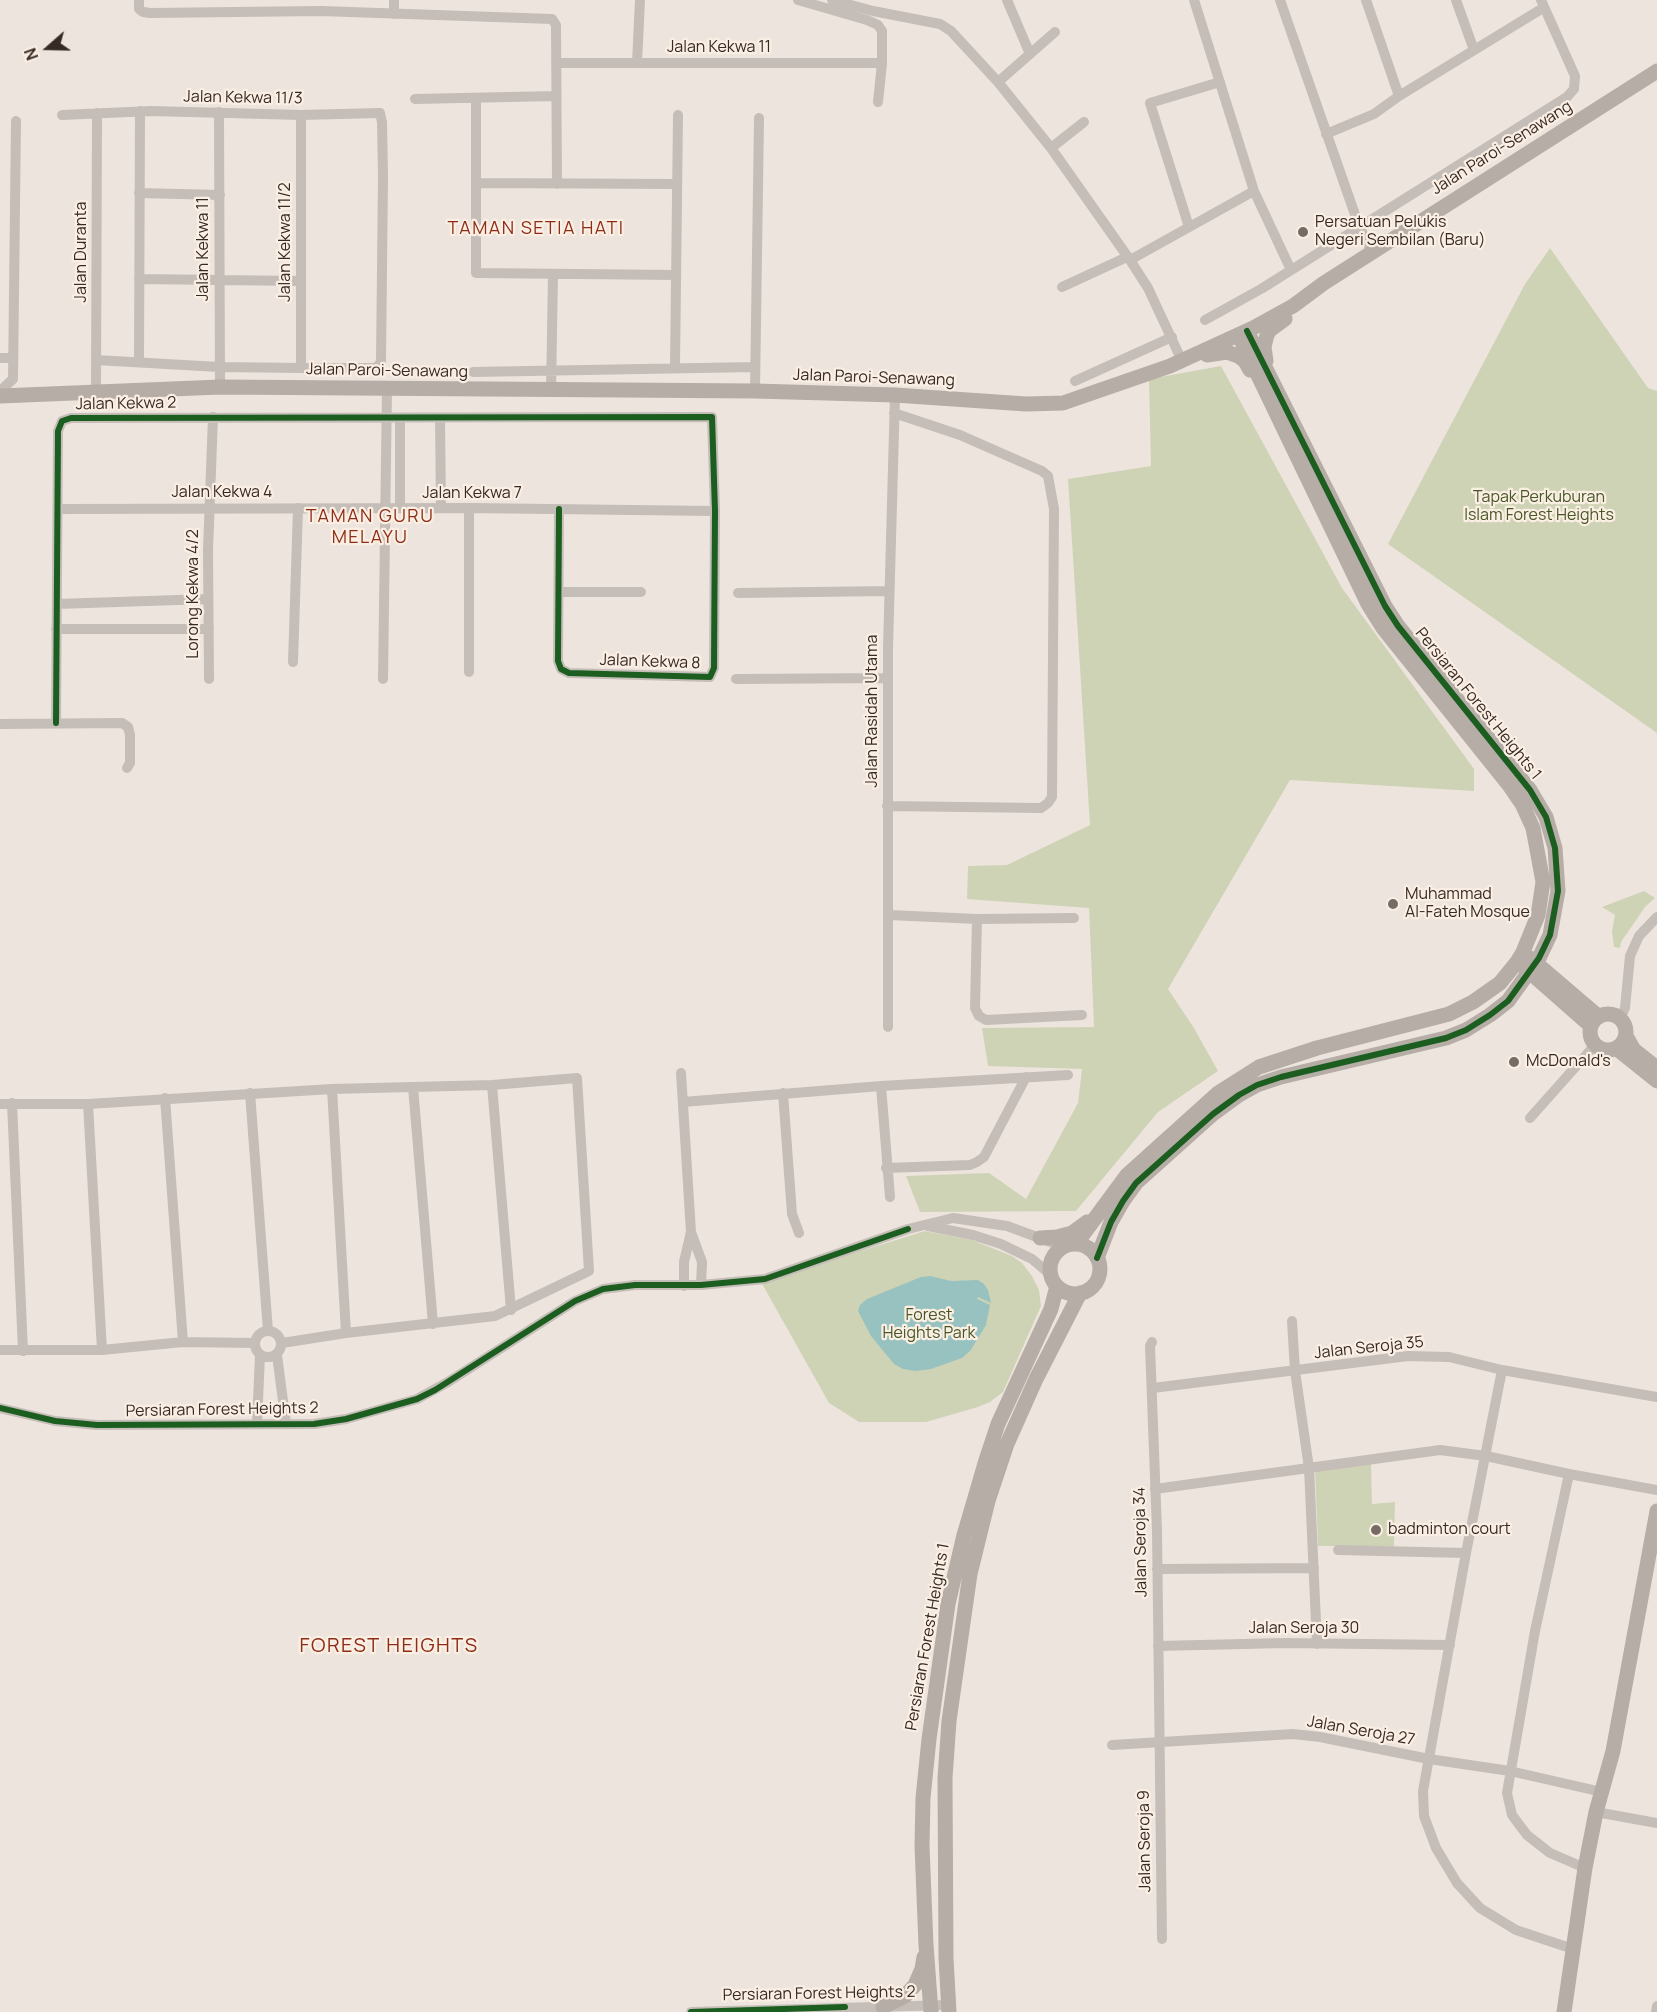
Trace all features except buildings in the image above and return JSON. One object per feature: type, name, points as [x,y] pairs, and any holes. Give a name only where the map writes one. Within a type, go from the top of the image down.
[{"type":"street","points":[[394,0],[394,14]]},
{"type":"street","points":[[638,63],[640,0]]},
{"type":"street","points":[[798,0],[878,25],[882,31],[878,102]]},
{"type":"street","points":[[832,0],[875,5],[945,26],[998,82],[1051,148],[1129,259],[1148,288],[1172,337],[1176,363],[1227,352],[1238,356],[1245,361],[1270,403]]},
{"type":"street","points":[[1007,0],[1030,54]]},
{"type":"street","points":[[1194,0],[1254,191],[1292,270]]},
{"type":"street","points":[[1280,0],[1359,226],[1372,252]]},
{"type":"street","points":[[1366,0],[1400,96]]},
{"type":"street","points":[[1456,0],[1474,50]]},
{"type":"street","points":[[139,4],[142,12],[150,13],[321,5],[394,14],[552,19],[556,26],[557,184]]},
{"type":"street","points":[[1205,320],[1292,270],[1567,98],[1574,89],[1575,76],[1542,4],[1374,114],[1326,134]]},
{"type":"street","points":[[998,82],[1055,32]]},
{"type":"street","name":"Jalan Kekwa 11","points":[[556,63],[882,63]]},
{"type":"street","name":"Jalan Paroi-Senawang","points":[[0,396],[220,387],[755,391],[895,395],[1026,404],[1062,403],[1176,363],[1243,333],[1293,306],[1324,282],[1657,72]]},
{"type":"street","points":[[1190,227],[1150,103],[1220,82]]},
{"type":"street","points":[[415,99],[556,96]]},
{"type":"street","points":[[476,98],[476,273],[676,276]]},
{"type":"street","points":[[139,362],[140,111]]},
{"type":"street","name":"Jalan Kekwa 11/3","points":[[62,116],[140,111],[301,115],[380,113],[383,176],[381,361],[378,367],[373,368],[301,368]]},
{"type":"street","name":"Jalan Kekwa 11","points":[[219,112],[220,387]]},
{"type":"street","name":"Jalan Duranta","points":[[96,391],[97,113]]},
{"type":"street","name":"Jalan Kekwa 11/2","points":[[301,115],[301,368]]},
{"type":"street","points":[[675,368],[678,115]]},
{"type":"street","points":[[755,391],[759,118]]},
{"type":"street","points":[[0,391],[13,379],[15,121]]},
{"type":"street","points":[[1051,148],[1084,122]]},
{"type":"street","points":[[476,183],[677,184]]},
{"type":"street","points":[[1062,287],[1129,259],[1254,191]]},
{"type":"street","points":[[140,194],[220,195]]},
{"type":"street","points":[[551,390],[553,274]]},
{"type":"street","points":[[139,279],[301,281]]},
{"type":"street","points":[[1270,375],[1264,347],[1270,330],[1310,301],[1324,282]]},
{"type":"street","name":"Persiaran Forest Heights 1","points":[[1097,1258],[1111,1222],[1136,1183],[1213,1114],[1239,1095],[1257,1085],[1281,1077],[1421,1045],[1466,1030],[1490,1016],[1508,1001],[1533,968],[1550,935],[1558,891],[1555,848],[1546,817],[1530,790],[1398,626],[1385,606],[1270,375],[1243,333]]},
{"type":"street","name":"Persiaran Forest Heights 1","points":[[1070,1246],[1104,1207],[1126,1175],[1218,1093],[1259,1067],[1317,1048],[1449,1014],[1473,1002],[1500,983],[1520,957],[1538,915],[1543,882],[1533,828],[1522,804],[1383,628],[1368,604],[1270,403],[1243,333]]},
{"type":"street","points":[[1075,381],[1172,337]]},
{"type":"street","points":[[0,358],[13,358]]},
{"type":"street","points":[[96,360],[219,367],[301,368]]},
{"type":"street","points":[[473,372],[755,367]]},
{"type":"street","points":[[13,379],[24,388],[38,394]]},
{"type":"street","points":[[383,678],[387,389]]},
{"type":"street","name":"Jalan Rasidah Utama","points":[[888,1027],[888,678],[895,395]]},
{"type":"street","points":[[887,806],[1041,808],[1052,797],[1054,509],[1048,476],[1042,471],[960,435],[894,413]]},
{"type":"street","name":"Lorong Kekwa 4/2","points":[[209,679],[208,599],[213,417]]},
{"type":"street","name":"Jalan Kekwa 2","points":[[56,723],[58,431],[62,422],[71,418],[712,417]]},
{"type":"street","name":"Jalan Kekwa 8","points":[[559,509],[558,661],[561,669],[569,673],[710,677],[714,668],[715,511],[712,417]]},
{"type":"street","points":[[400,418],[400,508]]},
{"type":"street","points":[[440,418],[441,508]]},
{"type":"street","name":"Jalan Kekwa 4","points":[[58,508],[386,508]]},
{"type":"street","points":[[293,662],[298,508]]},
{"type":"street","name":"Jalan Kekwa 7","points":[[386,508],[715,511]]},
{"type":"street","points":[[469,508],[469,672]]},
{"type":"street","points":[[738,593],[889,591]]},
{"type":"street","points":[[559,592],[641,592]]},
{"type":"street","points":[[57,604],[208,599]]},
{"type":"street","points":[[56,629],[209,629]]},
{"type":"street","points":[[736,679],[888,678]]},
{"type":"street","points":[[0,724],[122,723],[128,728],[130,735],[130,763],[127,768]]},
{"type":"street","points":[[889,915],[977,919],[1074,918]]},
{"type":"street","points":[[1620,1019],[1625,1008],[1630,956],[1639,936],[1657,917]]},
{"type":"street","points":[[977,919],[975,1008],[979,1016],[986,1020],[1082,1015]]},
{"type":"street","points":[[1520,957],[1595,1021]]},
{"type":"street","points":[[1657,1068],[1634,1050],[1620,1019],[1610,1014],[1595,1021],[1590,1036],[1595,1045],[1605,1050],[1617,1049],[1657,1081]]},
{"type":"street","points":[[1617,1049],[1626,1036]]},
{"type":"street","points":[[1530,1118],[1595,1045]]},
{"type":"street","points":[[681,1073],[691,1232],[702,1262],[701,1286]]},
{"type":"street","points":[[683,1102],[881,1086],[1068,1075]]},
{"type":"street","points":[[886,1168],[970,1165],[977,1162],[984,1157],[1026,1077]]},
{"type":"street","points":[[0,1104],[88,1104],[332,1089],[492,1085],[578,1078],[589,1271],[495,1316],[346,1333],[282,1343]]},
{"type":"street","points":[[492,1085],[511,1310]]},
{"type":"street","points":[[881,1086],[890,1197]]},
{"type":"street","points":[[413,1087],[433,1324]]},
{"type":"street","points":[[332,1089],[346,1333]]},
{"type":"street","points":[[783,1093],[792,1214],[799,1233]]},
{"type":"street","points":[[250,1094],[268,1331]]},
{"type":"street","points":[[165,1098],[183,1342]]},
{"type":"street","points":[[12,1103],[23,1351]]},
{"type":"street","points":[[88,1104],[102,1350]]},
{"type":"street","points":[[1040,1238],[1072,1233],[1104,1207]]},
{"type":"street","name":"Persiaran Forest Heights 2","points":[[0,1408],[55,1421],[98,1425],[314,1424],[346,1419],[417,1398],[448,1382],[575,1301],[603,1289],[635,1285],[701,1286],[765,1279],[908,1229],[953,1218],[1007,1226],[1070,1246]]},
{"type":"street","points":[[924,1226],[973,1235],[1001,1244],[1032,1259],[1054,1280],[1068,1293],[1080,1293],[1091,1288],[1099,1277],[1097,1258],[1089,1248],[1070,1246],[1054,1256],[1051,1268],[1054,1280]]},
{"type":"street","points":[[684,1286],[684,1262],[691,1232]]},
{"type":"street","name":"Persiaran Forest Heights 1","points":[[931,2009],[922,1846],[923,1798],[929,1739],[952,1580],[998,1424],[1051,1309],[1054,1280]]},
{"type":"street","name":"Persiaran Forest Heights 1","points":[[949,2009],[944,1853],[945,1778],[949,1720],[969,1574],[988,1502],[1007,1444],[1036,1379],[1080,1293]]},
{"type":"street","points":[[1292,1321],[1295,1371],[1309,1468],[1317,1644]]},
{"type":"street","points":[[255,1343],[261,1333],[268,1331],[276,1333],[282,1343]]},
{"type":"street","points":[[0,1350],[102,1350],[183,1342],[255,1343]]},
{"type":"street","name":"Jalan Seroja 34","points":[[1152,1342],[1149,1346],[1155,1489],[1159,1743]]},
{"type":"street","points":[[255,1343],[260,1355],[257,1424]]},
{"type":"street","points":[[282,1343],[277,1355],[286,1424]]},
{"type":"street","points":[[260,1355],[268,1358],[277,1355]]},
{"type":"street","name":"Jalan Seroja 35","points":[[1152,1388],[1408,1356],[1449,1357],[1502,1370],[1657,1397]]},
{"type":"street","points":[[1502,1370],[1423,1791],[1424,1816],[1436,1848],[1457,1883],[1480,1908],[1516,1930],[1573,1949]]},
{"type":"street","points":[[1155,1489],[1440,1450],[1486,1456],[1657,1490]]},
{"type":"street","points":[[1569,1474],[1535,1630],[1507,1793],[1512,1815],[1527,1835],[1550,1853],[1585,1868]]},
{"type":"street","points":[[1564,2012],[1585,1868],[1623,1700],[1657,1511]]},
{"type":"street","points":[[1338,1550],[1466,1553]]},
{"type":"street","points":[[1157,1569],[1314,1568]]},
{"type":"street","name":"Jalan Seroja 30","points":[[1158,1646],[1450,1645]]},
{"type":"street","name":"Jalan Seroja 27","points":[[1112,1745],[1293,1734],[1320,1737],[1430,1759],[1510,1770],[1602,1792]]},
{"type":"street","name":"Jalan Seroja 9","points":[[1159,1743],[1162,1939]]},
{"type":"street","points":[[1596,1812],[1657,1823]]},
{"type":"street","points":[[889,2009],[915,1985],[922,1969],[926,1945]]},
{"type":"street","points":[[1656,2012],[1657,2006]]},
{"type":"street","name":"Persiaran Forest Heights 2","points":[[691,2012],[949,2009]]},
{"type":"green space","name":"Tapak Perkuburan Islam Forest Heights","points":[[1550,248],[1648,388],[1657,391],[1657,733],[1388,544],[1525,284]]},
{"type":"green space","points":[[1221,366],[1342,588],[1474,769],[1474,791],[1290,780],[1168,989],[1194,1028],[1218,1071],[1158,1112],[1076,1211],[920,1212],[906,1176],[989,1173],[1026,1199],[1078,1103],[1082,1069],[988,1066],[982,1028],[1094,1027],[1089,908],[967,899],[968,866],[1007,865],[1090,825],[1068,479],[1151,466],[1149,379]]},
{"type":"green space","points":[[1644,891],[1655,898],[1645,907],[1621,942],[1620,948],[1614,947],[1612,931],[1615,915],[1602,907]]},
{"type":"green space","name":"Forest Heights Park","points":[[925,1231],[972,1240],[1012,1256],[1022,1263],[1032,1276],[1039,1290],[1041,1306],[1003,1392],[990,1402],[926,1422],[859,1422],[829,1403],[761,1282]]},
{"type":"green space","points":[[1371,1461],[1372,1504],[1395,1502],[1394,1546],[1318,1546],[1315,1469]]},
{"type":"water","points":[[930,1276],[951,1281],[978,1280],[984,1284],[991,1303],[978,1297],[977,1299],[990,1305],[986,1325],[970,1351],[962,1358],[931,1369],[915,1371],[903,1369],[894,1364],[871,1336],[858,1311],[860,1305],[867,1299],[921,1277]]},
{"type":"cycle path","points":[[1097,1258],[1111,1222],[1136,1183],[1213,1114],[1239,1095],[1257,1085],[1281,1077],[1446,1038],[1466,1030],[1508,1001],[1539,958],[1550,935],[1558,891],[1555,848],[1546,817],[1530,790],[1398,626],[1385,606],[1247,331]]},
{"type":"cycle path","points":[[56,723],[58,431],[62,421],[71,418],[712,417],[715,511],[714,668],[710,677],[569,673],[561,669],[558,661],[559,509]]},
{"type":"cycle path","points":[[0,1408],[55,1421],[97,1425],[314,1424],[346,1419],[417,1399],[435,1390],[575,1301],[603,1289],[635,1285],[701,1285],[765,1279],[908,1229]]},
{"type":"cycle path","points":[[691,2012],[845,2007]]},
{"type":"place","name":"Persatuan Pelukis Negeri Sembilan (Baru)","points":[[1303,232]]},
{"type":"place","name":"Muhammad Al-Fateh Mosque","points":[[1393,904]]},
{"type":"place","name":"McDonald's","points":[[1514,1062]]},
{"type":"place","name":"badminton court","points":[[1376,1530]]},
{"type":"district","name":"TAMAN SETIA HATI","points":[[536,229]]},
{"type":"district","name":"TAMAN GURU MELAYU","points":[[370,527]]},
{"type":"district","name":"FOREST HEIGHTS","points":[[389,1646]]}]
